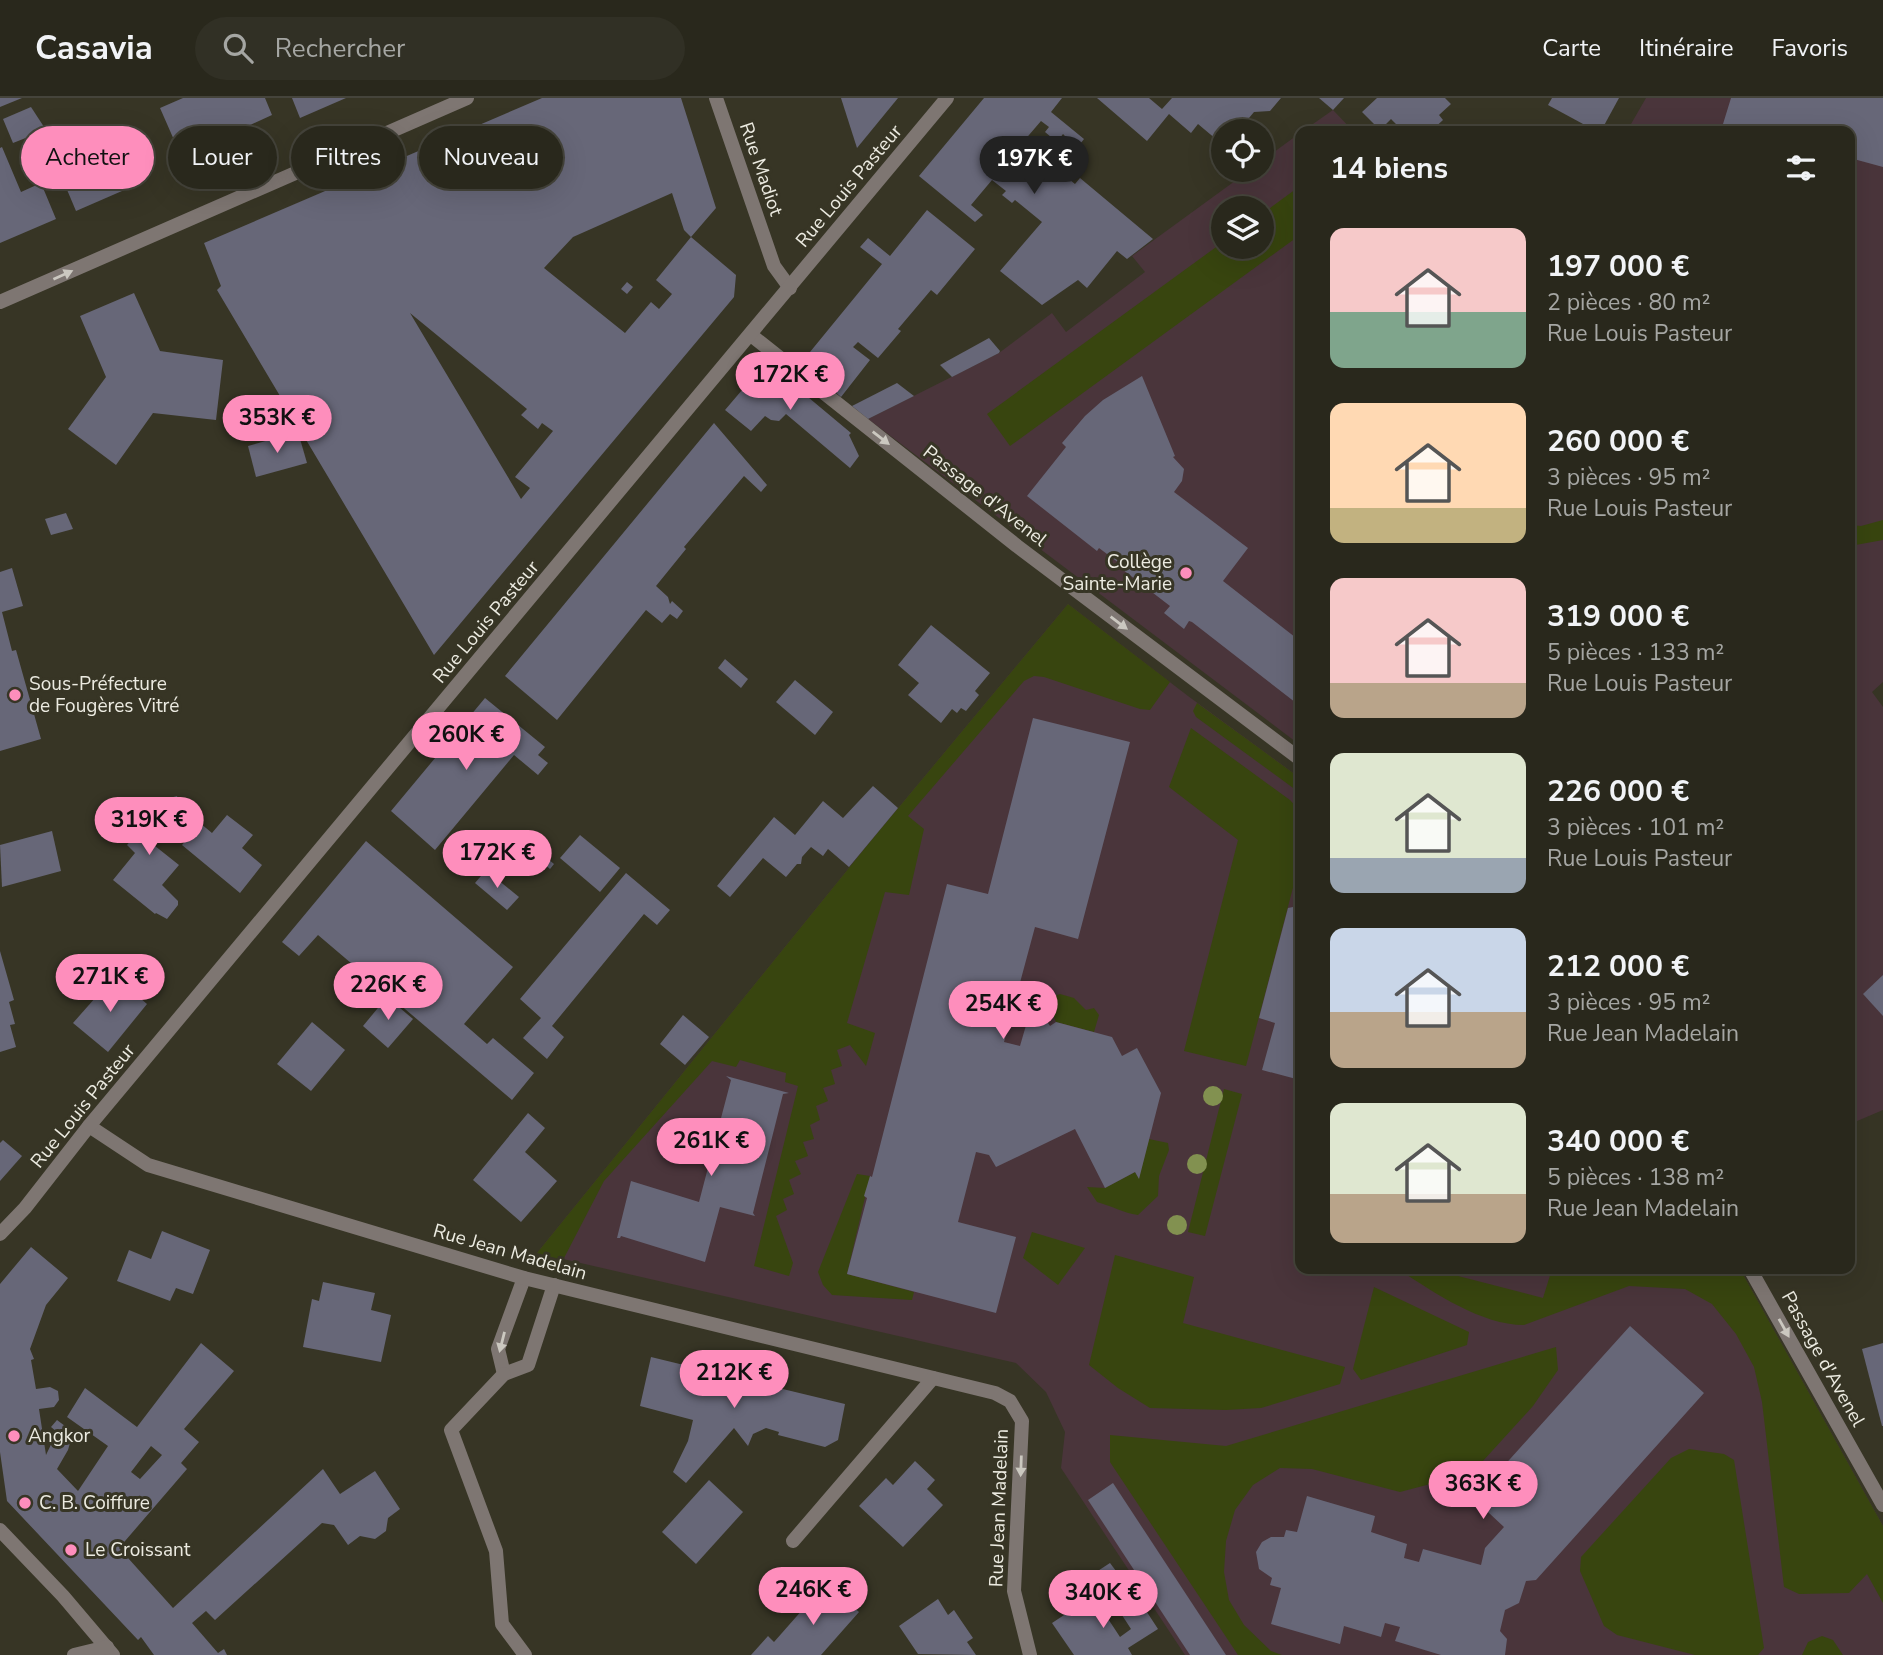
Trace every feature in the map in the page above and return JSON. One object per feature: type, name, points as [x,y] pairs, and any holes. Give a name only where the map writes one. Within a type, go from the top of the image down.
[{"type":"street","points":[[0,302],[467,98]]},
{"type":"street","name":"Rue Madiot","points":[[716,98],[774,266],[790,288]]},
{"type":"street","name":"Rue Louis Pasteur","points":[[0,1234],[25,1208],[89,1126],[947,98]]},
{"type":"street","name":"Passage d'Avenel","points":[[751,335],[1017,546],[1295,755]]},
{"type":"street","name":"Rue Jean Madelain","points":[[89,1126],[148,1165],[524,1278],[995,1393],[1010,1401],[1021,1421],[1014,1591],[1030,1655]]},
{"type":"street","name":"Passage d'Avenel","points":[[1753,1274],[1883,1505]]},
{"type":"street","points":[[504,1374],[498,1349],[524,1278]]},
{"type":"street","points":[[525,1655],[502,1624],[496,1551],[451,1430],[504,1374],[527,1366],[554,1285]]},
{"type":"street","points":[[793,1541],[933,1378]]},
{"type":"street","points":[[0,1530],[111,1651]]},
{"type":"street","points":[[74,1655],[111,1651]]},
{"type":"shaded area","points":[[1646,98],[1883,98],[1883,682],[1872,692],[1883,707],[1883,1110],[1855,1122],[1855,126],[1630,126]]},
{"type":"shaded area","points":[[1333,110],[1348,126],[1310,126]]},
{"type":"shaded area","name":"Collège Sainte-Marie","points":[[1295,137],[1295,741],[868,419],[999,353],[1052,313],[1066,332],[1145,272],[1132,256],[1211,198],[1211,259],[1274,259],[1274,196],[1214,196],[1234,182],[1274,182],[1274,152]]},
{"type":"shaded area","points":[[1068,604],[1295,774],[1295,1274],[1743,1274],[1883,1526],[1883,1655],[1185,1655],[1061,1468],[1065,1432],[1046,1392],[1016,1363],[537,1253],[870,842]]},
{"type":"green space","points":[[1295,190],[1295,239],[1274,254],[1274,205]]},
{"type":"green space","points":[[1211,251],[1211,259],[1267,259],[1010,446],[987,414]]},
{"type":"green space","points":[[1883,520],[1883,540],[1855,545],[1855,525]]},
{"type":"green space","points":[[1068,604],[1170,682],[1150,710],[1044,677],[1034,676],[1024,681],[908,816],[924,829],[909,895],[885,892],[847,1023],[875,1033],[866,1066],[850,1045],[837,1050],[842,1066],[831,1070],[835,1084],[823,1088],[828,1101],[816,1106],[820,1120],[810,1125],[814,1139],[803,1142],[808,1156],[795,1161],[801,1174],[789,1180],[794,1194],[783,1199],[787,1210],[776,1216],[793,1263],[789,1276],[754,1266],[798,1086],[785,1082],[786,1073],[740,1060],[736,1067],[712,1061],[604,1181],[563,1260],[537,1253],[870,842]]},
{"type":"green space","points":[[1197,703],[1295,774],[1295,789],[1196,717],[1193,711]]},
{"type":"green space","points":[[1191,728],[1295,806],[1295,880],[1246,1066],[1184,1051],[1238,840],[1169,787]]},
{"type":"green space","points":[[1060,994],[1074,998],[1086,1010],[1094,1008],[1099,1015],[1094,1032],[1056,1022],[1047,999]]},
{"type":"green space","points":[[1224,1089],[1242,1094],[1205,1236],[1188,1232]]},
{"type":"green space","points":[[1149,1139],[1168,1143],[1169,1150],[1159,1176],[1158,1196],[1138,1215],[1097,1202],[1087,1187],[1105,1188],[1135,1172],[1139,1178]]},
{"type":"green space","points":[[857,1174],[870,1176],[847,1274],[914,1292],[912,1300],[832,1295],[823,1285],[818,1272]]},
{"type":"green space","points":[[1032,1232],[1085,1248],[1058,1285],[1023,1258]]},
{"type":"green space","points":[[1115,1255],[1194,1277],[1183,1323],[1345,1367],[1340,1384],[1261,1408],[1150,1408],[1089,1365]]},
{"type":"green space","points":[[1406,1274],[1450,1274],[1543,1298],[1550,1274],[1743,1274],[1883,1526],[1883,1603],[1867,1574],[1849,1593],[1799,1594],[1784,1587],[1762,1402],[1754,1367],[1736,1334],[1712,1304],[1685,1289],[1629,1286],[1524,1325],[1508,1324],[1474,1313]]},
{"type":"green space","points":[[1374,1287],[1469,1332],[1467,1345],[1361,1380],[1353,1369]]},
{"type":"green space","points":[[1556,1347],[1558,1370],[1533,1406],[1472,1473],[1400,1492],[1312,1469],[1280,1468],[1253,1485],[1235,1510],[1226,1541],[1224,1572],[1229,1600],[1244,1625],[1271,1651],[1282,1655],[1238,1655],[1110,1462],[1110,1435],[1226,1446]]},
{"type":"green space","points":[[1689,1449],[1724,1454],[1734,1460],[1764,1648],[1758,1655],[1695,1655],[1617,1635],[1604,1626],[1580,1571],[1581,1557],[1671,1458]]},
{"type":"green space","points":[[1822,1636],[1833,1640],[1843,1655],[1802,1655],[1808,1642]]},
{"type":"building","points":[[0,98],[22,98],[0,107]]},
{"type":"building","points":[[183,98],[265,98],[272,115],[248,126],[168,126],[160,108]]},
{"type":"building","points":[[292,98],[346,98],[300,118]]},
{"type":"building","points":[[542,98],[681,98],[716,208],[691,237],[736,275],[734,297],[434,655],[217,290],[221,286],[204,243],[330,189],[405,189],[405,157],[419,151],[419,189],[563,189],[563,126],[477,126]],"holes":[[[672,193],[684,230],[691,237],[656,280],[672,294],[659,309],[651,302],[625,333],[544,268],[573,237]],[[410,313],[527,409],[521,415],[538,429],[542,423],[553,431],[515,477],[530,488],[521,499]]]},
{"type":"building","points":[[841,98],[898,98],[857,148]]},
{"type":"building","points":[[984,98],[1062,98],[1051,112],[1084,139],[1077,148],[1063,134],[1057,142],[1045,132],[1049,127],[1041,121],[1023,142],[1075,184],[1080,178],[1153,239],[1127,259],[1117,251],[1087,288],[1078,280],[1042,305],[1000,271],[1042,222],[1015,200],[1012,203],[1002,195],[1006,191],[992,180],[971,205],[983,215],[975,222],[919,176]]},
{"type":"building","points":[[1097,98],[1149,98],[1162,109],[1172,98],[1281,98],[1270,111],[1254,112],[1248,119],[1211,119],[1211,135],[1198,124],[1191,133],[1169,114],[1147,141]]},
{"type":"building","points":[[1319,98],[1344,98],[1333,110]]},
{"type":"building","points":[[1377,98],[1445,98],[1451,104],[1439,115],[1443,120],[1436,126],[1398,126],[1391,119],[1384,126],[1376,126],[1362,112]]},
{"type":"building","points":[[1552,98],[1619,98],[1604,126],[1587,126],[1548,105]]},
{"type":"building","points":[[1731,98],[1883,98],[1883,167],[1855,159],[1855,126],[1723,124]]},
{"type":"building","points":[[31,107],[43,126],[21,126],[21,140],[13,143],[3,119]]},
{"type":"building","points":[[2,147],[21,192],[44,189],[56,219],[0,243]]},
{"type":"building","points":[[67,189],[127,189],[76,211]]},
{"type":"building","points":[[927,210],[975,249],[937,295],[931,290],[878,358],[858,342],[853,347],[870,360],[841,397],[801,363],[882,264],[860,247],[868,238],[890,256]]},
{"type":"building","points":[[627,282],[633,287],[627,294],[621,289]]},
{"type":"building","points":[[134,293],[160,351],[223,360],[216,420],[153,413],[116,465],[68,429],[106,377],[80,316]]},
{"type":"building","points":[[989,338],[999,353],[952,377],[940,365]]},
{"type":"building","points":[[766,362],[851,433],[849,435],[859,456],[850,468],[786,414],[779,421],[765,416],[751,431],[725,410]]},
{"type":"building","points":[[1142,376],[1175,456],[1173,457],[1184,469],[1182,481],[1174,492],[1248,548],[1223,581],[1295,637],[1295,702],[1192,622],[1189,621],[1184,629],[1164,613],[1170,606],[1118,566],[1119,563],[1099,548],[1097,551],[1027,496],[1066,447],[1062,443],[1103,400]]},
{"type":"building","points":[[897,383],[914,396],[868,419],[852,406]]},
{"type":"building","points":[[714,423],[767,485],[761,492],[744,476],[684,547],[686,549],[656,586],[668,597],[670,604],[672,601],[683,611],[677,619],[670,614],[662,623],[646,610],[557,720],[505,676]]},
{"type":"building","points":[[298,432],[307,463],[256,477],[248,446]]},
{"type":"building","points":[[66,513],[73,529],[51,535],[45,519]]},
{"type":"building","name":"Sous-Préfecture de Fougères Vitré","points":[[12,568],[23,606],[2,612],[12,651],[16,650],[41,739],[0,751],[0,572]]},
{"type":"building","points":[[931,625],[990,673],[975,691],[979,695],[966,711],[961,708],[957,713],[952,709],[941,723],[908,695],[919,683],[898,665]]},
{"type":"building","points":[[725,659],[748,679],[741,688],[718,668]]},
{"type":"building","points":[[795,680],[833,712],[815,735],[776,702]]},
{"type":"building","points":[[485,698],[545,747],[538,755],[548,763],[538,775],[514,755],[435,850],[391,811]]},
{"type":"building","points":[[1033,718],[1130,742],[1078,939],[1035,927],[1004,1042],[1020,1046],[1029,1015],[1046,1020],[1050,1026],[1056,1022],[1112,1037],[1122,1056],[1137,1048],[1161,1093],[1139,1179],[1135,1172],[1105,1188],[1075,1129],[996,1167],[989,1155],[976,1152],[958,1222],[1016,1237],[996,1313],[847,1274],[867,1198],[864,1196],[870,1176],[872,1177],[947,884],[988,894]]},
{"type":"building","points":[[873,786],[898,808],[849,867],[828,849],[823,856],[811,847],[802,857],[801,864],[797,864],[786,877],[763,858],[730,897],[717,886],[774,817],[795,835],[823,801],[843,818]]},
{"type":"building","points":[[177,796],[180,807],[150,842],[179,865],[162,885],[178,901],[167,919],[155,914],[113,880],[135,853],[127,845],[138,832],[115,813]]},
{"type":"building","points":[[227,815],[253,835],[242,848],[262,865],[240,893],[182,845],[200,823],[212,833]]},
{"type":"building","points":[[52,831],[61,871],[2,887],[0,845]]},
{"type":"building","points":[[580,835],[620,868],[600,892],[560,858]]},
{"type":"building","points":[[366,841],[513,967],[464,1024],[487,1044],[493,1038],[534,1073],[512,1100],[318,935],[299,956],[282,942]]},
{"type":"building","points":[[548,859],[554,864],[550,869],[543,863]]},
{"type":"building","points":[[486,870],[519,897],[507,910],[475,883]]},
{"type":"building","points":[[626,873],[670,910],[657,925],[644,914],[552,1026],[564,1037],[547,1059],[523,1038],[541,1018],[520,999]]},
{"type":"building","points":[[1288,908],[1295,908],[1295,1079],[1262,1070],[1275,1023],[1259,1018]]},
{"type":"building","points":[[0,951],[14,1000],[9,1002],[15,1024],[10,1025],[16,1047],[0,1052]]},
{"type":"building","points":[[1883,975],[1883,1016],[1863,994]]},
{"type":"building","points":[[111,980],[119,980],[147,1004],[108,1052],[73,1023]]},
{"type":"building","points":[[387,997],[413,1019],[388,1048],[363,1026]]},
{"type":"building","points":[[683,1015],[709,1037],[685,1065],[660,1044]]},
{"type":"building","points":[[312,1022],[345,1050],[311,1091],[277,1064]]},
{"type":"building","points":[[726,1076],[789,1093],[783,1094],[753,1213],[755,1216],[720,1207],[705,1262],[621,1236],[617,1238],[631,1181],[699,1202],[731,1080]]},
{"type":"building","points":[[528,1113],[545,1128],[525,1152],[557,1181],[521,1222],[473,1180]]},
{"type":"building","points":[[3,1140],[22,1156],[0,1181],[0,1143]]},
{"type":"building","points":[[162,1231],[210,1250],[193,1294],[176,1288],[170,1301],[117,1281],[129,1250],[151,1259]]},
{"type":"building","points":[[31,1247],[68,1278],[46,1305],[30,1349],[34,1359],[31,1360],[36,1389],[50,1387],[58,1391],[59,1400],[54,1407],[39,1409],[46,1455],[57,1432],[51,1427],[57,1420],[73,1432],[68,1450],[57,1469],[78,1491],[108,1446],[67,1417],[85,1388],[137,1427],[201,1343],[234,1371],[184,1429],[199,1442],[181,1463],[187,1469],[119,1548],[173,1608],[323,1469],[340,1494],[375,1471],[400,1509],[388,1518],[386,1531],[375,1539],[360,1536],[348,1545],[334,1525],[322,1523],[215,1620],[206,1611],[192,1623],[218,1653],[224,1649],[227,1655],[154,1655],[141,1637],[138,1640],[7,1501],[0,1452],[0,1284]],"holes":[[[151,1446],[162,1455],[140,1479],[131,1472]]]},
{"type":"building","points":[[323,1282],[375,1293],[371,1310],[391,1315],[381,1362],[303,1347],[312,1299],[319,1301]]},
{"type":"building","points":[[1630,1326],[1704,1393],[1536,1580],[1526,1581],[1519,1603],[1505,1610],[1500,1631],[1507,1639],[1505,1655],[1441,1655],[1395,1641],[1400,1627],[1385,1623],[1381,1637],[1344,1626],[1340,1644],[1271,1624],[1281,1588],[1270,1585],[1272,1578],[1259,1569],[1256,1552],[1262,1542],[1271,1537],[1284,1537],[1286,1530],[1297,1532],[1307,1496],[1375,1516],[1371,1532],[1407,1544],[1404,1558],[1419,1562],[1423,1549],[1481,1565],[1485,1548],[1504,1527],[1474,1499]]},
{"type":"building","points":[[1883,1343],[1883,1426],[1882,1426],[1862,1349]]},
{"type":"building","points":[[651,1357],[845,1404],[838,1440],[825,1447],[778,1435],[779,1432],[766,1428],[753,1434],[748,1446],[734,1428],[686,1483],[673,1472],[688,1441],[693,1420],[640,1406]]},
{"type":"building","points":[[915,1461],[935,1480],[927,1489],[943,1505],[903,1547],[859,1506],[886,1478],[893,1485]]},
{"type":"building","points":[[709,1480],[743,1512],[696,1564],[662,1532]]},
{"type":"building","points":[[1113,1483],[1226,1655],[1190,1655],[1088,1500]]},
{"type":"building","points":[[1110,1563],[1119,1575],[1098,1587],[1090,1576]]},
{"type":"building","points":[[1122,1574],[1131,1588],[1121,1595],[1111,1581]]},
{"type":"building","points":[[826,1583],[859,1612],[821,1655],[751,1655],[768,1636],[774,1642]]},
{"type":"building","points":[[1093,1596],[1120,1637],[1131,1629],[1120,1612],[1139,1600],[1158,1629],[1128,1648],[1132,1655],[1074,1655],[1052,1623]]},
{"type":"building","points":[[938,1599],[948,1615],[954,1610],[973,1638],[967,1642],[976,1655],[918,1654],[899,1626]]},
{"type":"place","name":"Collège Sainte-Marie","points":[[1186,573]]},
{"type":"place","name":"Sous-Préfecture de Fougères Vitré","points":[[15,695]]},
{"type":"place","name":"Angkor","points":[[14,1436]]},
{"type":"place","name":"C. B. Coiffure","points":[[25,1503]]},
{"type":"place","name":"Le Croissant","points":[[71,1550]]}]
